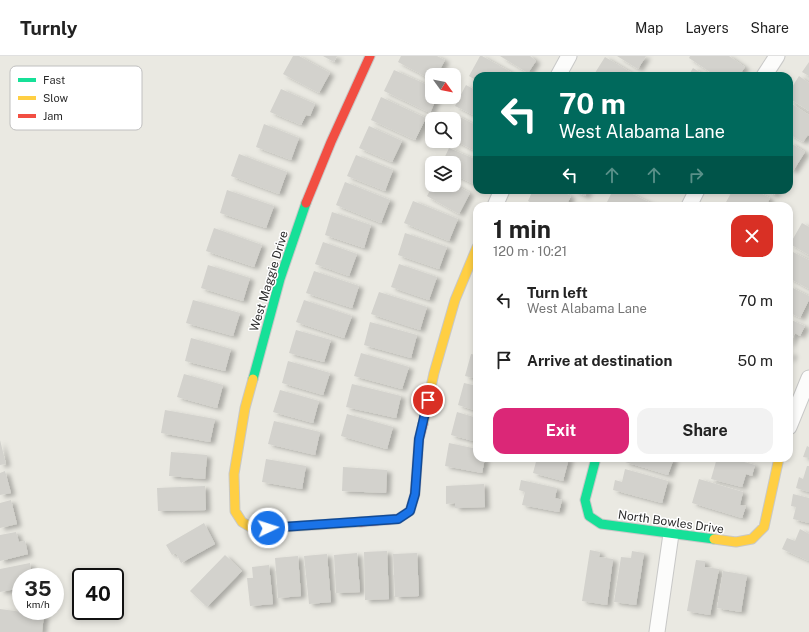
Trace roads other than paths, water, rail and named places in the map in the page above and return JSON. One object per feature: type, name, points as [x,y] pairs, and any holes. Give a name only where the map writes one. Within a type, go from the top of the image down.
[{"type":"street","name":"West Maggie Drive","points":[[370,56],[331,142],[304,210],[280,279],[245,408],[234,474],[235,511],[242,522],[254,529],[398,519],[410,511],[415,494],[419,439],[434,373],[455,300],[473,257]]},
{"type":"street","points":[[560,72],[569,56]]},
{"type":"street","points":[[767,72],[777,56]]},
{"type":"street","points":[[793,417],[809,378]]},
{"type":"street","name":"North Bowles Drive","points":[[595,462],[585,500],[589,516],[601,524],[736,542],[752,539],[764,528],[778,462]]},
{"type":"street","points":[[657,632],[671,534]]}]
